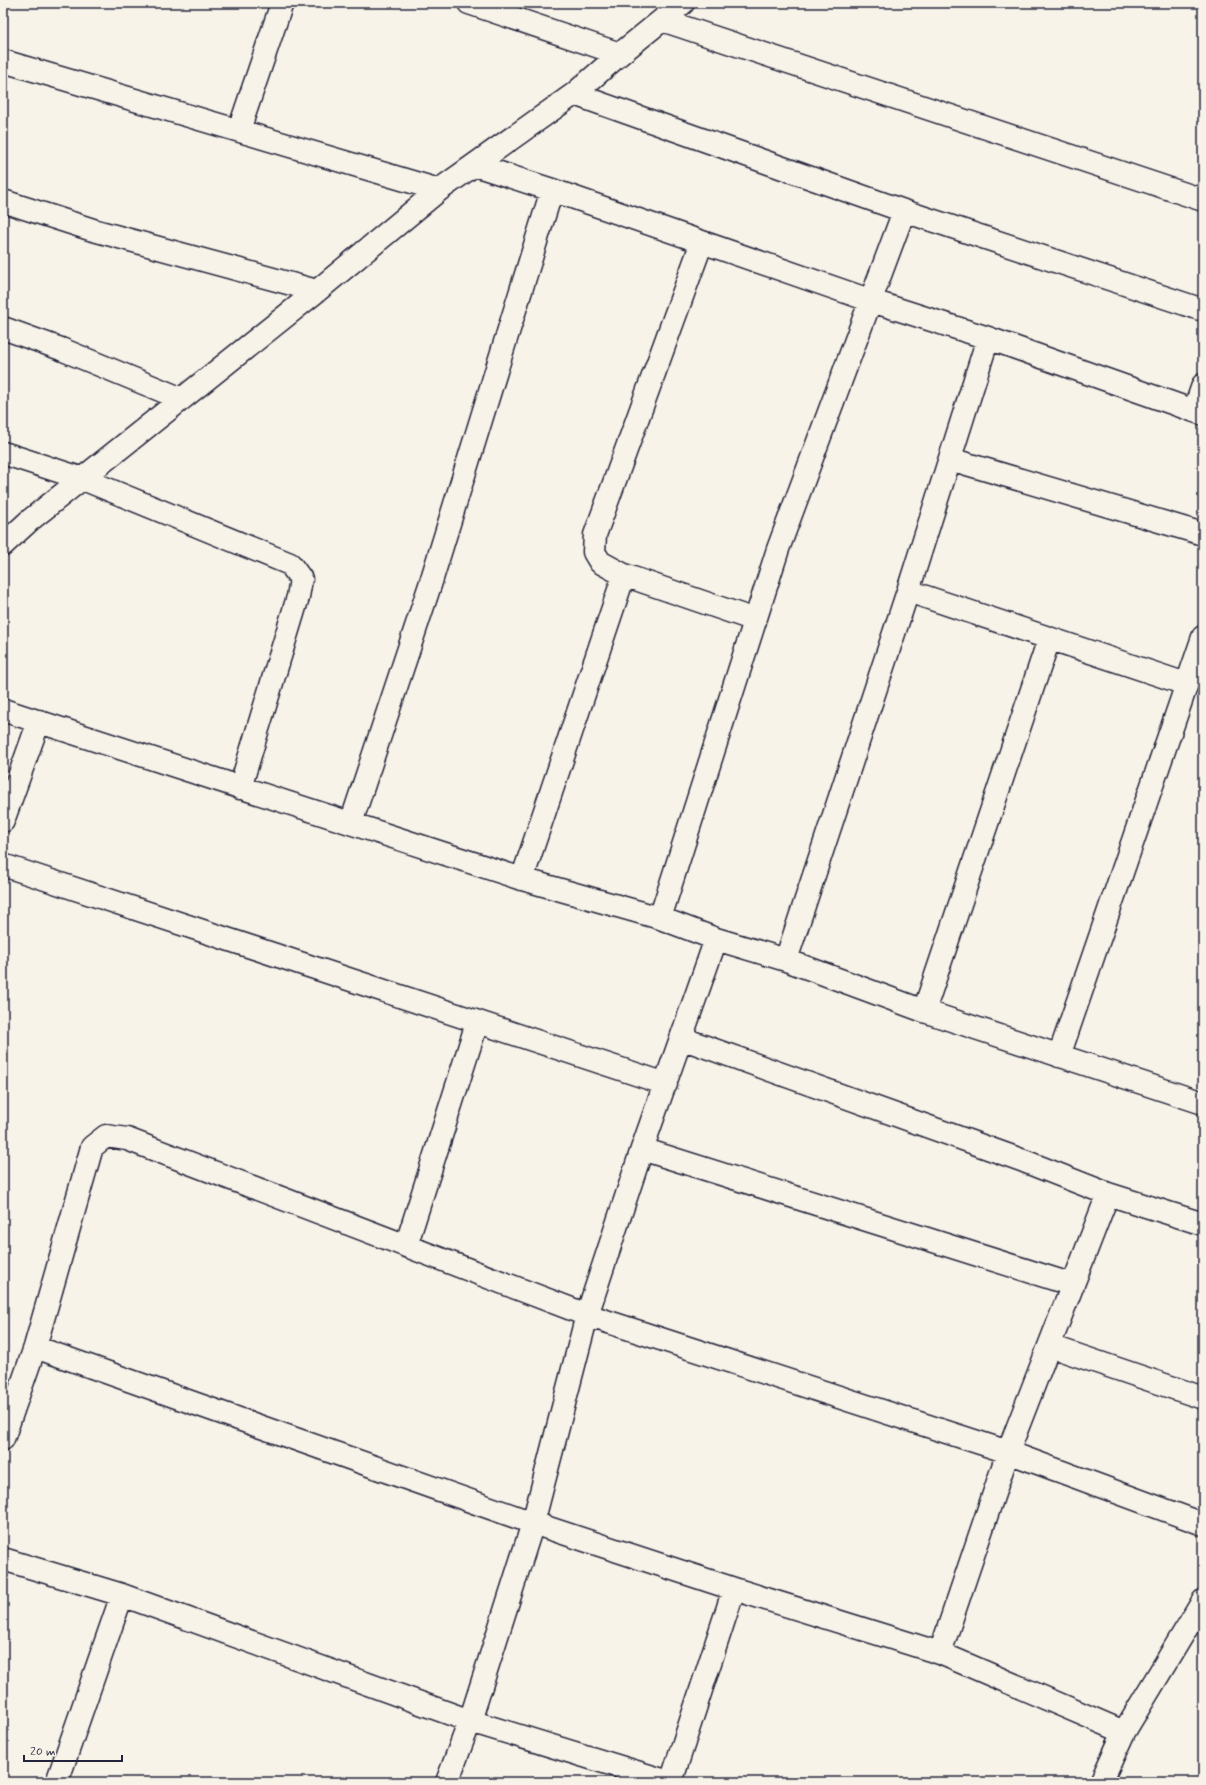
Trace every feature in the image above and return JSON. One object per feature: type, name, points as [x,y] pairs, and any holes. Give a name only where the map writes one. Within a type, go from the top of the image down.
[{"type":"street","points":[[239,130],[282,3]]},
{"type":"street","points":[[470,3],[620,54]]},
{"type":"street","points":[[3,545],[317,291],[439,190],[574,94],[620,54],[683,3]]},
{"type":"street","points":[[662,20],[1203,200]]},
{"type":"street","points":[[3,61],[439,190]]},
{"type":"street","points":[[574,94],[904,211],[1203,310]]},
{"type":"street","points":[[475,165],[552,190],[872,301],[988,338],[1198,412],[1203,385]]},
{"type":"street","points":[[351,823],[430,584],[552,190]]},
{"type":"street","points":[[3,201],[93,230],[317,291]]},
{"type":"street","points":[[660,918],[778,549],[872,301],[904,211]]},
{"type":"street","points":[[702,242],[595,535],[594,552],[600,562],[624,575],[755,620]]},
{"type":"street","points":[[3,328],[61,349],[182,399]]},
{"type":"street","points":[[786,960],[908,591],[988,338]]},
{"type":"street","points":[[3,452],[83,479],[290,564],[301,579],[298,597],[240,788]]},
{"type":"street","points":[[950,459],[1203,534]]},
{"type":"street","points":[[522,879],[624,575]]},
{"type":"street","points":[[908,591],[1186,684]]},
{"type":"street","points":[[1059,1056],[1203,637]]},
{"type":"street","points":[[924,1011],[1049,639]]},
{"type":"street","points":[[3,710],[522,879],[660,918],[716,939],[786,960],[924,1011],[1203,1103]]},
{"type":"street","points":[[3,821],[39,721]]},
{"type":"street","points":[[3,865],[477,1023],[666,1084]]},
{"type":"street","points":[[447,1782],[470,1721],[533,1523],[587,1315],[642,1149],[716,939]]},
{"type":"street","points":[[406,1246],[477,1023]]},
{"type":"street","points":[[681,1038],[1024,1162],[1108,1194],[1203,1224]]},
{"type":"street","points":[[3,1438],[34,1347],[92,1147],[106,1136],[127,1139],[587,1315],[1008,1452],[1203,1524]]},
{"type":"street","points":[[642,1149],[1073,1285]]},
{"type":"street","points":[[940,1653],[1008,1452],[1108,1194]]},
{"type":"street","points":[[1050,1346],[1203,1398]]},
{"type":"street","points":[[34,1347],[533,1523],[940,1653],[1124,1732]]},
{"type":"street","points":[[3,1559],[122,1595],[470,1721],[670,1782],[734,1588]]},
{"type":"street","points":[[57,1782],[122,1595]]},
{"type":"street","points":[[1101,1782],[1124,1732],[1203,1601]]}]
